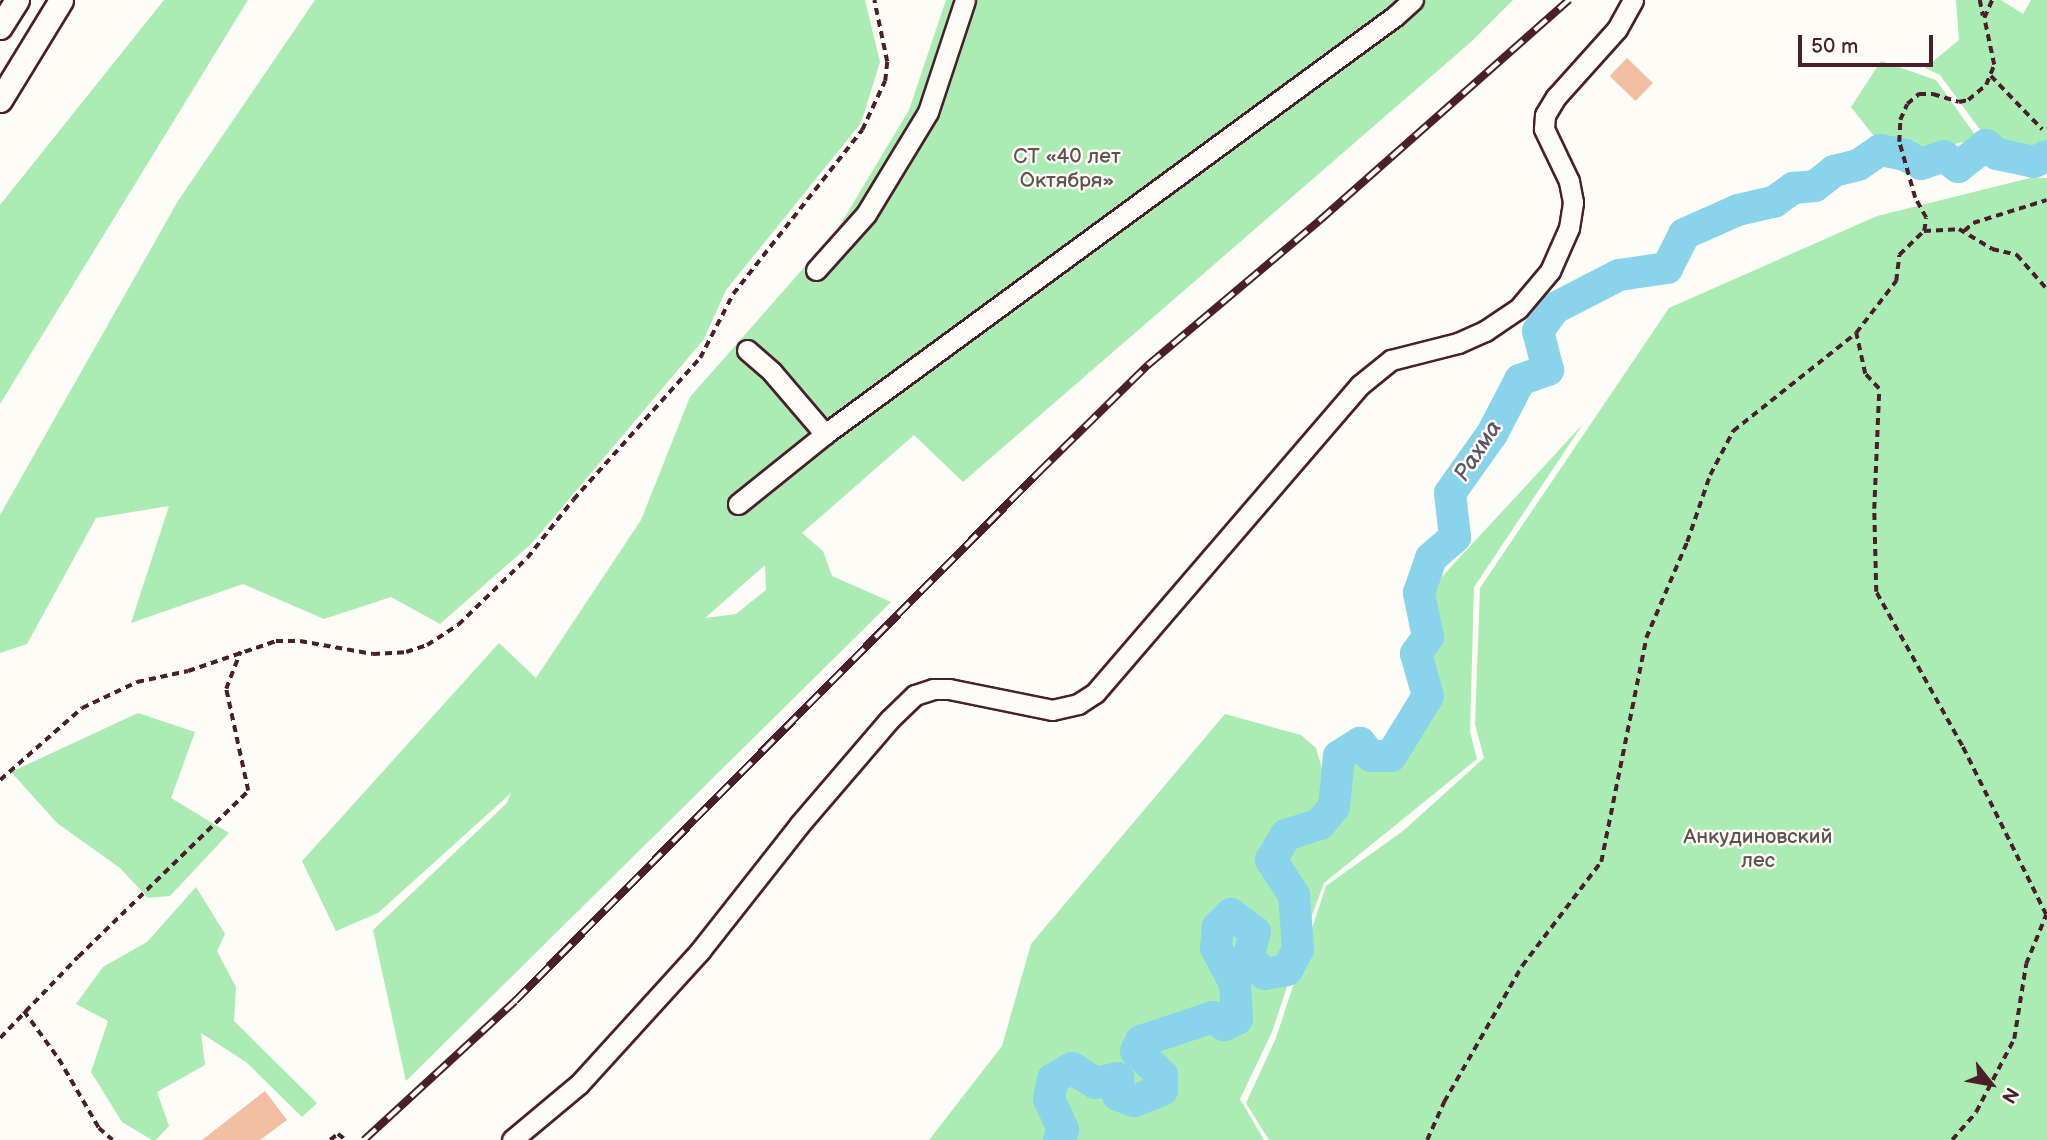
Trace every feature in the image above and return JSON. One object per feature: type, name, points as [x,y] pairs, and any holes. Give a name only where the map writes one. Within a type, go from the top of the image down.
[{"type":"main road","points":[[0,27],[17,0]]},
{"type":"main road","points":[[0,100],[61,0]]},
{"type":"street","points":[[816,270],[866,214],[928,112],[965,0]]},
{"type":"street","points":[[738,504],[825,434],[1413,0]]},
{"type":"street","points":[[512,1140],[579,1084],[701,951],[799,825],[890,719],[915,695],[933,689],[948,689],[1052,709],[1078,704],[1096,693],[1360,385],[1391,360],[1458,343],[1485,331],[1518,309],[1550,271],[1569,228],[1573,202],[1569,181],[1544,128],[1545,115],[1556,97],[1617,29],[1633,0]]},
{"type":"street","points":[[747,350],[772,372],[825,434]]},
{"type":"path","points":[[0,780],[82,708],[137,682],[188,671],[276,641],[300,641],[373,654],[405,652],[427,645],[458,625],[527,558],[573,500],[700,358],[733,294],[862,130],[885,81],[887,62],[874,0]]},
{"type":"path","points":[[1427,1140],[1444,1102],[1522,965],[1601,862],[1646,638],[1687,542],[1710,475],[1733,431],[1856,333],[1896,281],[1899,255],[1924,231],[1926,218],[1915,198],[1902,149],[1900,120],[1907,104],[1919,94],[1933,94],[1959,102],[1968,100],[1986,85],[1994,65],[1980,0]]},
{"type":"path","points":[[1984,18],[1992,0]]},
{"type":"path","points":[[1991,76],[2042,129]]},
{"type":"path","points":[[1964,231],[1973,223],[2047,200]]},
{"type":"path","points":[[1924,231],[1964,231],[1992,249],[2017,255],[2047,289]]},
{"type":"path","points":[[1856,333],[1865,374],[1879,388],[1874,509],[1876,592],[1962,746],[2047,915],[2026,964],[2014,1039],[1976,1112],[1952,1140]]},
{"type":"path","points":[[0,1038],[24,1011],[248,791],[226,689],[240,652]]},
{"type":"path","points":[[24,1011],[59,1059],[99,1128],[113,1140]]},
{"type":"path","points":[[330,1140],[338,1134],[345,1139]]},
{"type":"green space","points":[[164,0],[248,0],[0,404],[0,205]]},
{"type":"green space","points":[[315,0],[865,0],[880,62],[861,123],[726,290],[704,339],[532,543],[440,624],[391,597],[324,619],[243,584],[131,623],[169,506],[96,518],[27,644],[0,653],[0,515],[178,201]]},
{"type":"green space","name":"СТ «40 лет Октября»","points":[[946,0],[1513,0],[1472,41],[963,482],[914,435],[802,533],[823,551],[832,576],[891,602],[406,1081],[373,930],[507,803],[511,793],[378,913],[336,931],[302,861],[499,643],[536,678],[641,520],[690,397],[837,230],[909,110]],"holes":[[[765,565],[766,590],[736,614],[705,618]]]},
{"type":"green space","points":[[1956,0],[2001,0],[2023,14],[2031,0],[2047,0],[2047,148],[2009,150],[1986,138],[1940,75],[1925,68],[1959,40]]},
{"type":"green space","points":[[1881,61],[1936,80],[1978,139],[1917,152],[1876,139],[1851,107]]},
{"type":"green space","name":"Анкудиновский лес","points":[[2030,178],[2047,178],[2047,1140],[1269,1140],[1246,1103],[1276,1038],[1326,886],[1403,831],[1484,758],[1475,724],[1480,588],[1669,308],[1877,216]]},
{"type":"green space","points":[[1583,424],[1474,587],[1470,732],[1477,759],[1324,883],[1304,937],[1298,884],[1281,857],[1292,840],[1327,828],[1343,806],[1346,763],[1359,751],[1370,762],[1394,763],[1436,696],[1424,655],[1435,636],[1426,594]]},
{"type":"green space","points":[[138,713],[195,732],[171,798],[229,833],[170,896],[148,898],[120,868],[57,823],[11,772]]},
{"type":"green space","points":[[1225,714],[1301,735],[1316,748],[1330,796],[1315,818],[1279,829],[1261,861],[1288,902],[1286,952],[1269,962],[1258,952],[1263,927],[1230,906],[1211,925],[1207,948],[1228,989],[1224,1012],[1215,1009],[1138,1036],[1130,1054],[1152,1084],[1126,1087],[1120,1071],[1097,1073],[1074,1062],[1054,1071],[1042,1087],[1056,1131],[1052,1140],[929,1140],[1002,1046],[1031,944]]},
{"type":"green space","points":[[196,887],[225,934],[217,951],[236,987],[234,1021],[317,1103],[302,1117],[246,1062],[201,1033],[205,1065],[157,1092],[169,1126],[156,1140],[152,1140],[122,1122],[91,1072],[108,1021],[76,1004],[103,967],[147,942]]},
{"type":"green space","points":[[1231,934],[1243,936],[1242,967],[1266,985],[1289,981],[1272,1032],[1240,1099],[1264,1140],[1067,1140],[1069,1126],[1058,1090],[1074,1079],[1092,1089],[1107,1085],[1112,1103],[1132,1107],[1169,1095],[1171,1079],[1149,1047],[1211,1026],[1222,1033],[1242,1026],[1245,993],[1228,950]]},
{"type":"building","points":[[1627,58],[1653,83],[1636,101],[1610,76]]},
{"type":"building","points":[[265,1091],[287,1120],[260,1140],[202,1140]]},
{"type":"waterway","name":"Рахма","points":[[1059,1140],[1063,1130],[1049,1099],[1053,1079],[1072,1068],[1095,1083],[1118,1078],[1118,1095],[1134,1101],[1162,1090],[1162,1075],[1136,1051],[1141,1041],[1213,1017],[1224,1025],[1237,1019],[1235,984],[1216,948],[1218,927],[1231,914],[1255,932],[1248,958],[1265,974],[1287,970],[1298,949],[1294,895],[1271,860],[1286,835],[1320,824],[1334,807],[1339,756],[1360,743],[1371,756],[1391,756],[1428,696],[1416,654],[1428,637],[1419,593],[1431,558],[1455,537],[1450,493],[1492,434],[1520,380],[1548,370],[1538,331],[1555,308],[1619,275],[1667,268],[1684,234],[1738,210],[1774,202],[1793,188],[1815,186],[1834,171],[1858,165],[1880,150],[1905,155],[1921,164],[1944,156],[1958,167],[1986,145],[1997,154],[2034,162],[2047,156]]},
{"type":"railway","points":[[364,1140],[515,1001],[1148,365],[1319,221],[1569,0]]}]
